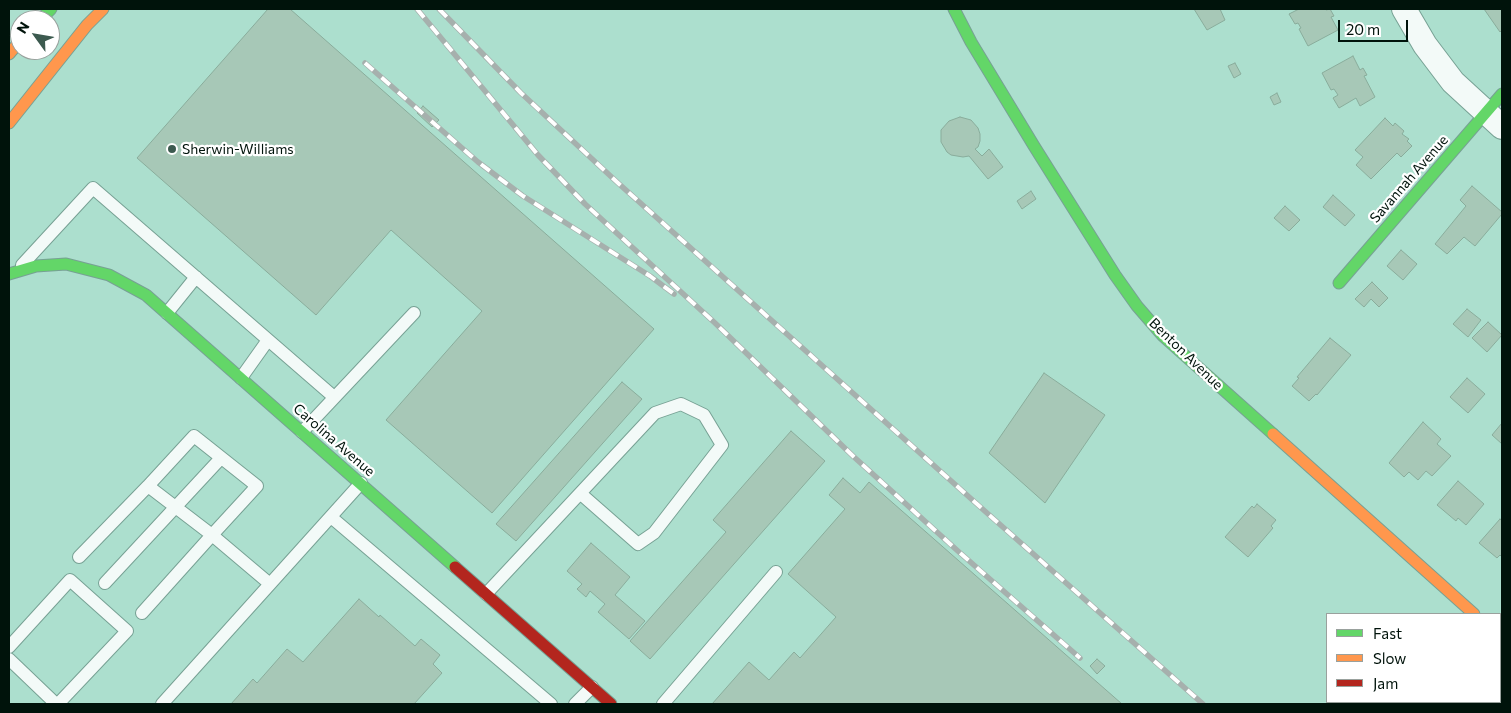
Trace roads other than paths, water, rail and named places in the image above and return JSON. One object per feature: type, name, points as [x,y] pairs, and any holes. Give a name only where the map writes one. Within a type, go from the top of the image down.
[{"type":"street","points":[[9,123],[87,25],[103,9]]},
{"type":"street","name":"Benton Avenue","points":[[954,9],[971,42],[1034,146],[1115,275],[1137,306],[1163,336],[1473,613]]},
{"type":"street","points":[[1404,9],[1425,45],[1453,82],[1494,120]]},
{"type":"street","name":"Savannah Avenue","points":[[1339,283],[1494,120],[1502,94]]},
{"type":"street","name":"Carolina Avenue","points":[[12,273],[36,266],[66,264],[109,275],[146,295],[611,704]]},
{"type":"lane","points":[[12,273],[92,188],[334,397]]},
{"type":"lane","points":[[167,313],[196,277]]},
{"type":"lane","points":[[302,432],[414,313]]},
{"type":"lane","points":[[241,378],[268,340]]},
{"type":"lane","points":[[486,594],[655,413],[681,404],[704,415],[722,445],[654,533],[638,544],[581,494]]},
{"type":"lane","points":[[80,557],[194,436],[256,486],[142,613]]},
{"type":"lane","points":[[105,583],[221,458]]},
{"type":"lane","points":[[162,704],[361,483]]},
{"type":"lane","points":[[148,486],[212,535],[270,584]]},
{"type":"lane","points":[[330,517],[551,704]]},
{"type":"lane","points":[[662,704],[776,572]]},
{"type":"lane","points":[[9,647],[70,580],[127,631],[57,704],[9,659]]},
{"type":"lane","points":[[575,704],[592,687]]},
{"type":"railway","points":[[417,9],[538,155],[585,204],[715,323],[854,457],[1080,658]]},
{"type":"railway","points":[[439,9],[521,93],[618,183],[1203,704]]},
{"type":"railway","points":[[365,63],[478,162],[523,196],[650,276],[674,294]]},
{"type":"place","name":"Sherwin-Williams","points":[[172,149]]}]
